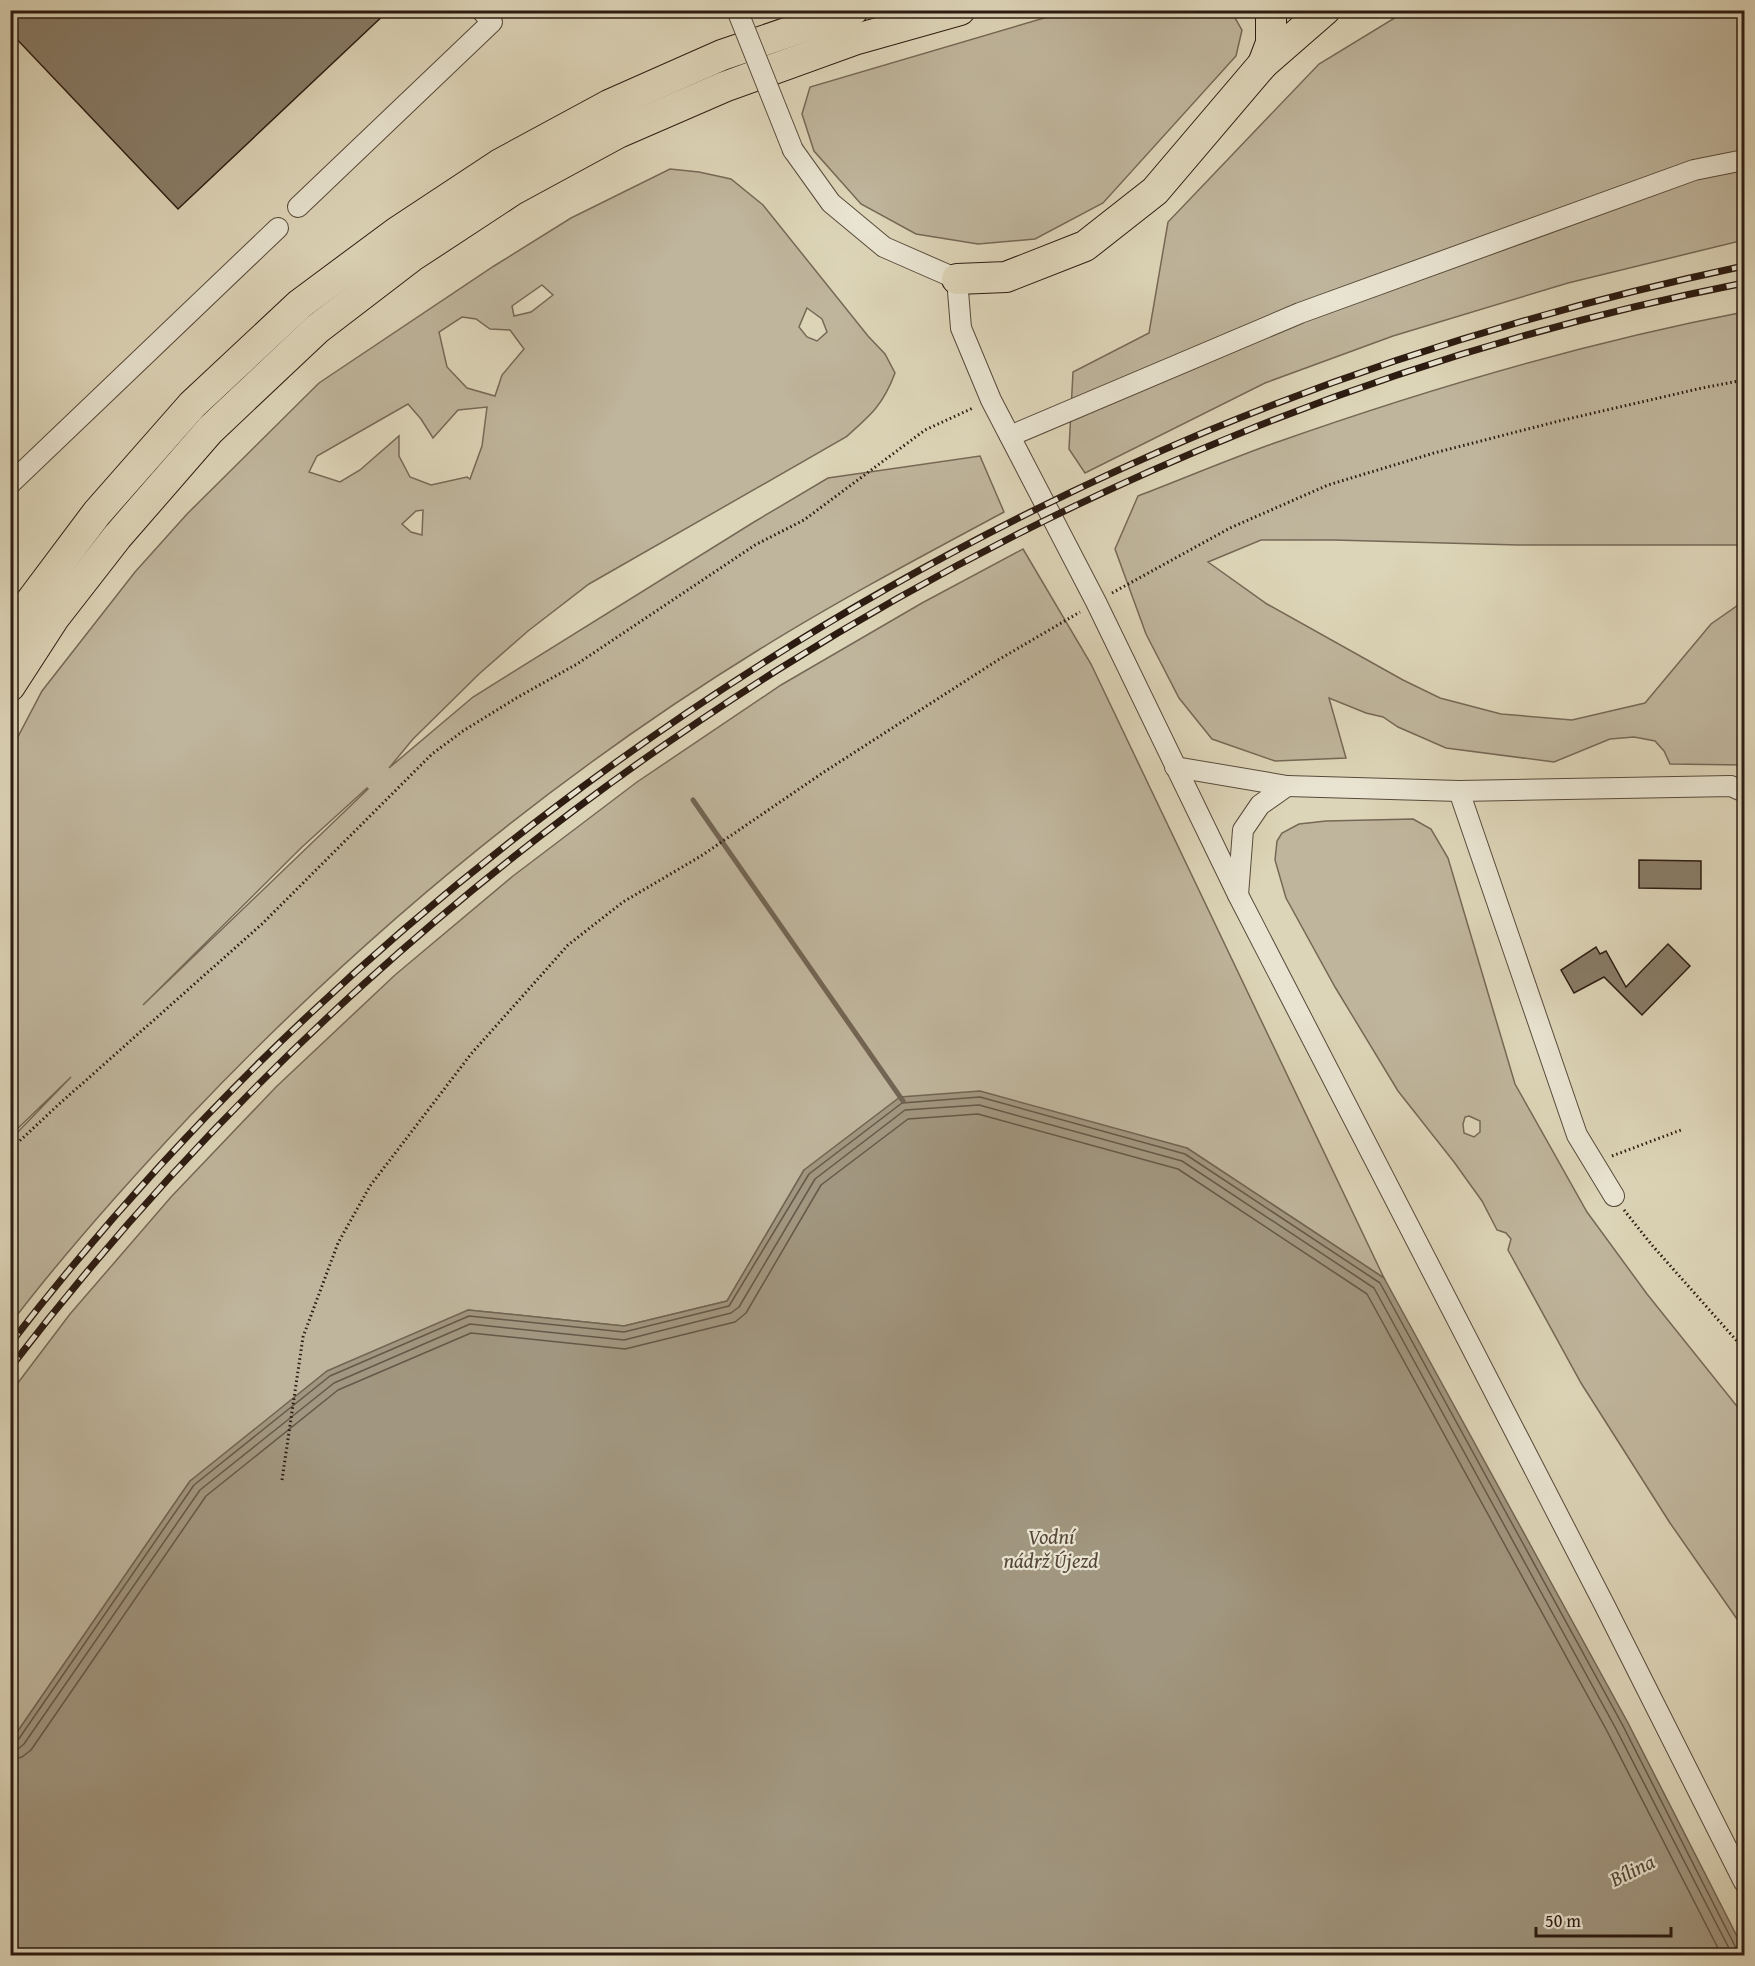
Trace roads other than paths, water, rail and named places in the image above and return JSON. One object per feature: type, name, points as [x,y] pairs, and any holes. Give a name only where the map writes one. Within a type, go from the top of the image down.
[{"type":"highway","points":[[10,633],[97,513],[192,405],[300,304],[397,231],[500,164],[609,105],[722,55],[854,10]]},
{"type":"highway","points":[[10,686],[54,618],[110,546],[210,430],[317,329],[411,257],[513,190],[618,133],[724,87],[835,47],[960,10]]},
{"type":"highway","points":[[1263,64],[1271,43],[1270,10]]},
{"type":"highway","points":[[957,279],[1006,277],[1084,246],[1155,190],[1263,64],[1325,10]]},
{"type":"street","points":[[298,207],[492,22],[481,10]]},
{"type":"street","points":[[737,10],[793,150],[831,203],[884,247],[957,279],[961,328],[992,400],[1096,602],[1238,895],[1453,1309],[1744,1882]]},
{"type":"street","points":[[1010,436],[1300,313],[1694,170],[1744,160]]},
{"type":"street","points":[[10,484],[278,228]]},
{"type":"street","points":[[1175,767],[1287,786],[1459,791],[1731,786],[1744,792]]},
{"type":"street","points":[[1238,895],[1243,830],[1260,805],[1287,786]]},
{"type":"street","points":[[1459,791],[1577,1135],[1614,1196]]},
{"type":"water","name":"Vodní nádrž Újezd","points":[[980,1091],[1187,1148],[1384,1278],[1627,1721],[1744,1950],[1744,1955],[11,1955],[11,1741],[190,1481],[327,1371],[468,1310],[624,1326],[727,1301],[804,1170],[900,1097]]},
{"type":"waterway","points":[[693,800],[903,1101]]},
{"type":"railway","points":[[10,1344],[130,1199],[261,1061],[401,932],[549,812],[705,701],[866,601],[1034,511],[1205,432],[1337,381],[1471,337],[1607,298],[1744,266]]},
{"type":"railway","points":[[10,1368],[178,1168],[363,984],[564,817],[780,669],[1007,540],[1244,431],[1491,345],[1744,283]]},
{"type":"water label","name":"Bílina","points":[[1632,1870]]}]
